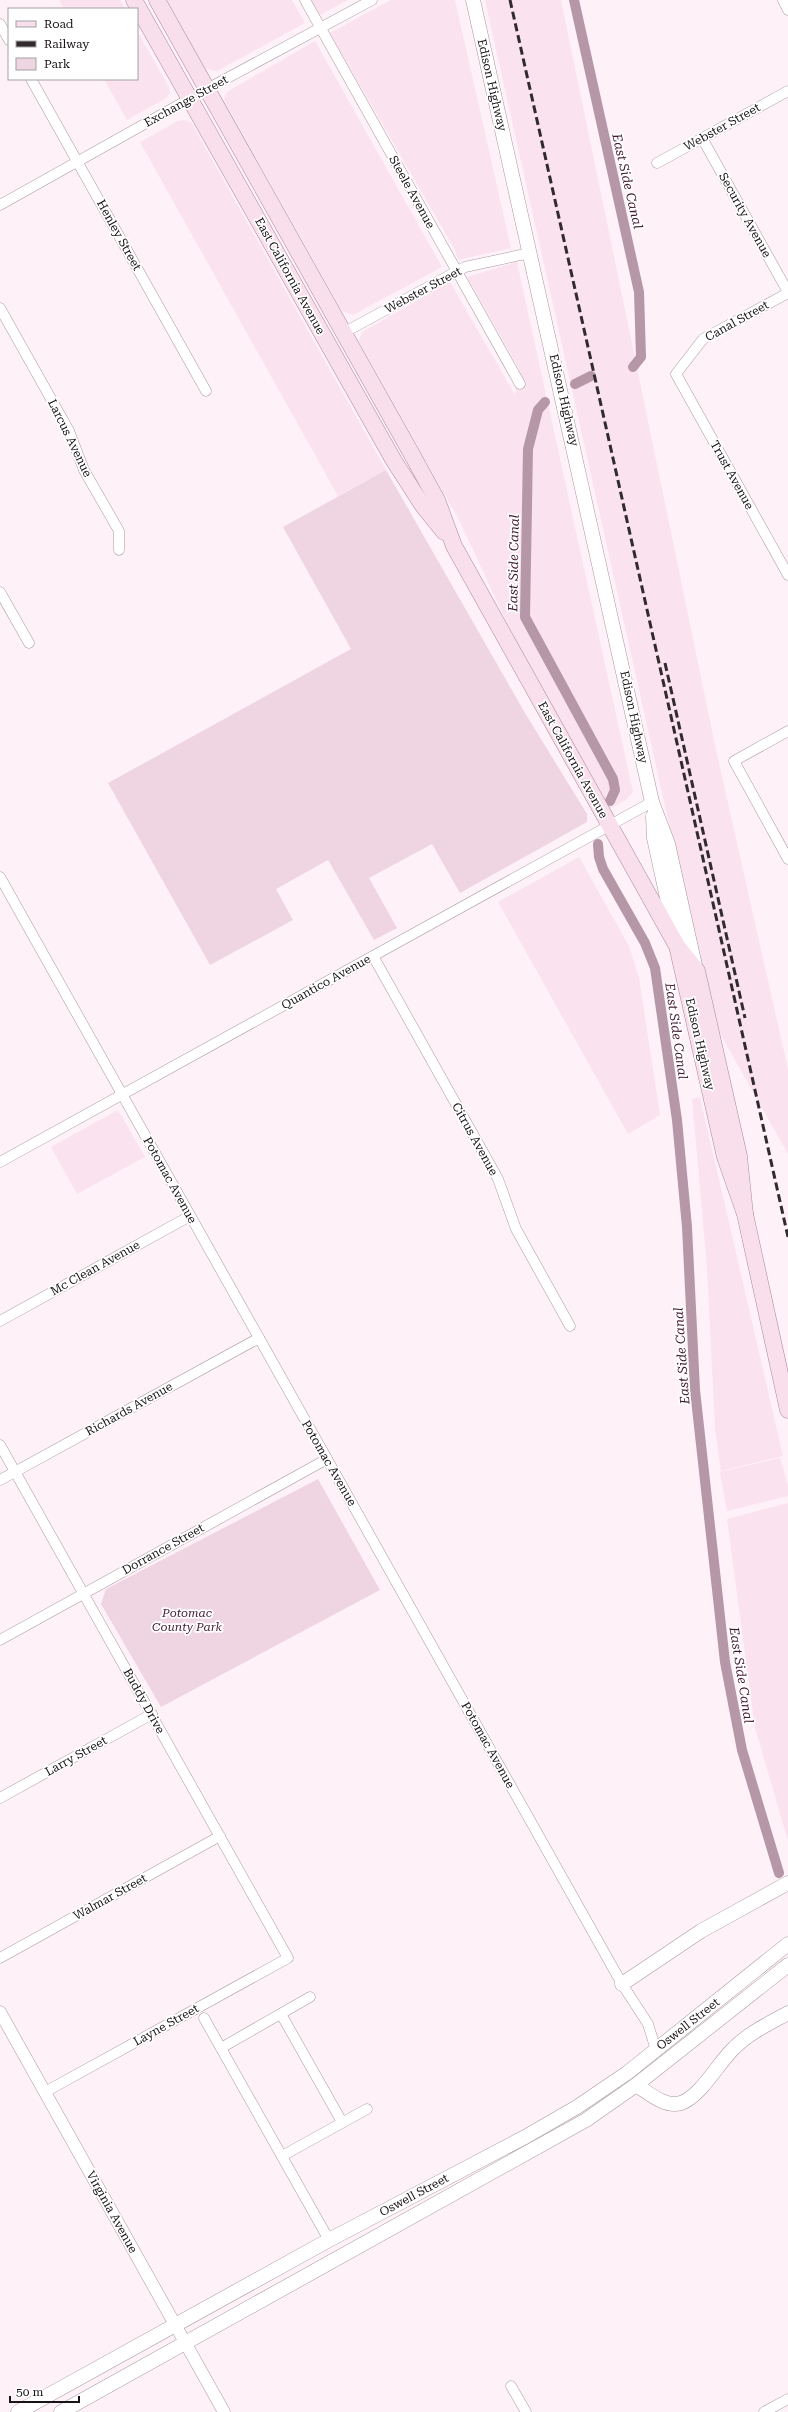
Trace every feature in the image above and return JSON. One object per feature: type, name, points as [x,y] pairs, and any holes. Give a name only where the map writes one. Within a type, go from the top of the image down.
[{"type":"main road","name":"East California Avenue","points":[[134,0],[394,461],[423,506],[454,546],[677,946],[697,970]]},
{"type":"main road","name":"East California Avenue","points":[[157,0],[437,500],[454,546]]},
{"type":"main road","name":"Edison Highway","points":[[473,0],[652,802],[668,844],[739,1156],[745,1214],[788,1410]]},
{"type":"main road","points":[[282,260],[304,283],[328,323],[335,330],[343,333]]},
{"type":"main road","name":"Edison Highway","points":[[652,802],[654,838],[677,946],[725,1157],[745,1214]]},
{"type":"main road","points":[[622,1984],[701,1931],[788,1883]]},
{"type":"main road","name":"Oswell Street","points":[[18,2412],[329,2240],[452,2176],[577,2107],[656,2050],[788,1944]]},
{"type":"main road","name":"Oswell Street","points":[[61,2412],[579,2124],[636,2086],[788,1964]]},
{"type":"main road","points":[[636,2086],[668,2104],[680,2104],[691,2098],[734,2047],[754,2032],[788,2012]]},
{"type":"main road","points":[[380,2236],[434,2194],[449,2186],[452,2182],[452,2176]]},
{"type":"street","name":"Steele Avenue","points":[[305,0],[520,384]]},
{"type":"street","name":"Exchange Street","points":[[0,205],[206,89],[372,0]]},
{"type":"street","points":[[783,0],[788,10]]},
{"type":"street","points":[[0,24],[8,38]]},
{"type":"street","name":"Henley Street","points":[[32,80],[206,391]]},
{"type":"street","name":"Webster Street","points":[[657,163],[788,91]]},
{"type":"street","name":"Security Avenue","points":[[702,138],[788,293]]},
{"type":"street","name":"Webster Street","points":[[343,333],[465,267],[530,253]]},
{"type":"street","name":"Canal Street","points":[[676,374],[703,339],[788,293]]},
{"type":"street","name":"Larcus Avenue","points":[[0,308],[69,431],[84,470],[119,531],[119,550]]},
{"type":"street","name":"Trust Avenue","points":[[676,374],[788,575]]},
{"type":"street","points":[[0,592],[29,643]]},
{"type":"street","points":[[788,731],[734,761],[788,859]]},
{"type":"street","name":"Quantico Avenue","points":[[0,1162],[652,802]]},
{"type":"street","name":"Potomac Avenue","points":[[0,876],[622,1984],[648,2024],[656,2050]]},
{"type":"street","name":"Citrus Avenue","points":[[373,956],[498,1179],[516,1229],[570,1326]]},
{"type":"street","name":"Mc Clean Avenue","points":[[0,1321],[190,1216]]},
{"type":"street","name":"Richards Avenue","points":[[0,1480],[259,1338]]},
{"type":"street","name":"Buddy Drive","points":[[0,1445],[288,1958]]},
{"type":"street","name":"Dorrance Street","points":[[0,1640],[327,1459]]},
{"type":"street","name":"Larry Street","points":[[0,1798],[152,1714]]},
{"type":"street","name":"Walmar Street","points":[[0,1958],[220,1836]]},
{"type":"street","name":"Layne Street","points":[[45,2092],[288,1958]]},
{"type":"street","points":[[221,2048],[310,1998]]},
{"type":"street","name":"Virginia Avenue","points":[[0,2012],[224,2412]]},
{"type":"street","points":[[281,2014],[342,2122]]},
{"type":"street","points":[[204,2018],[329,2240]]},
{"type":"street","points":[[282,2156],[367,2109]]},
{"type":"street","points":[[511,2386],[526,2412]]},
{"type":"street","points":[[764,2412],[788,2399]]},
{"type":"shaded area","points":[[59,0],[120,0],[124,8],[63,8]]},
{"type":"shaded area","points":[[167,0],[292,0],[305,23],[217,71],[211,70],[205,68]]},
{"type":"shaded area","points":[[311,0],[348,0],[320,15]]},
{"type":"shaded area","points":[[391,0],[455,0],[511,248],[458,260],[455,250],[330,33]]},
{"type":"shaded area","points":[[485,0],[561,0],[716,750],[788,1069],[788,1154],[713,1021]]},
{"type":"shaded area","points":[[138,33],[169,87],[170,93],[166,98],[127,120],[105,80],[138,80]]},
{"type":"shaded area","points":[[315,41],[442,267],[353,315],[342,311],[224,100],[227,92]]},
{"type":"shaded area","points":[[184,120],[191,122],[386,470],[338,496],[140,142],[178,121]]},
{"type":"shaded area","points":[[517,262],[633,792],[627,799],[609,809],[516,642],[460,522],[359,341],[362,332],[450,282],[515,395],[519,369],[467,277]]},
{"type":"shaded area","points":[[579,857],[629,946],[639,978],[660,1115],[628,1134],[498,902]]},
{"type":"shaded area","points":[[700,1097],[783,1456],[721,1471],[715,1429],[707,1267],[692,1099]]},
{"type":"shaded area","points":[[118,1110],[145,1157],[77,1194],[51,1147]]},
{"type":"shaded area","points":[[780,1458],[788,1485],[788,1496],[727,1511],[720,1472]]},
{"type":"shaded area","points":[[788,1503],[788,1841],[755,1728],[727,1519]]},
{"type":"green space","points":[[386,470],[525,713],[587,814],[587,822],[460,893],[432,844],[369,878],[397,928],[374,940],[328,860],[276,889],[293,920],[210,965],[108,783],[351,649],[283,527]]},
{"type":"green space","name":"Potomac County Park","points":[[318,1479],[380,1590],[161,1707],[101,1604],[106,1589]]},
{"type":"waterway","name":"East Side Canal","points":[[574,0],[639,292],[641,357],[633,367]]},
{"type":"waterway","name":"East Side Canal","points":[[575,384],[591,376]]},
{"type":"waterway","name":"East Side Canal","points":[[545,402],[538,410],[528,449],[525,617],[613,779],[615,790],[610,801]]},
{"type":"waterway","name":"East Side Canal","points":[[598,844],[599,857],[603,869],[645,943],[655,968],[677,1120],[687,1227],[695,1390],[725,1662],[742,1750],[779,1873]]},
{"type":"railway","points":[[510,0],[788,1237]]},
{"type":"railway","points":[[665,663],[745,1018]]}]
